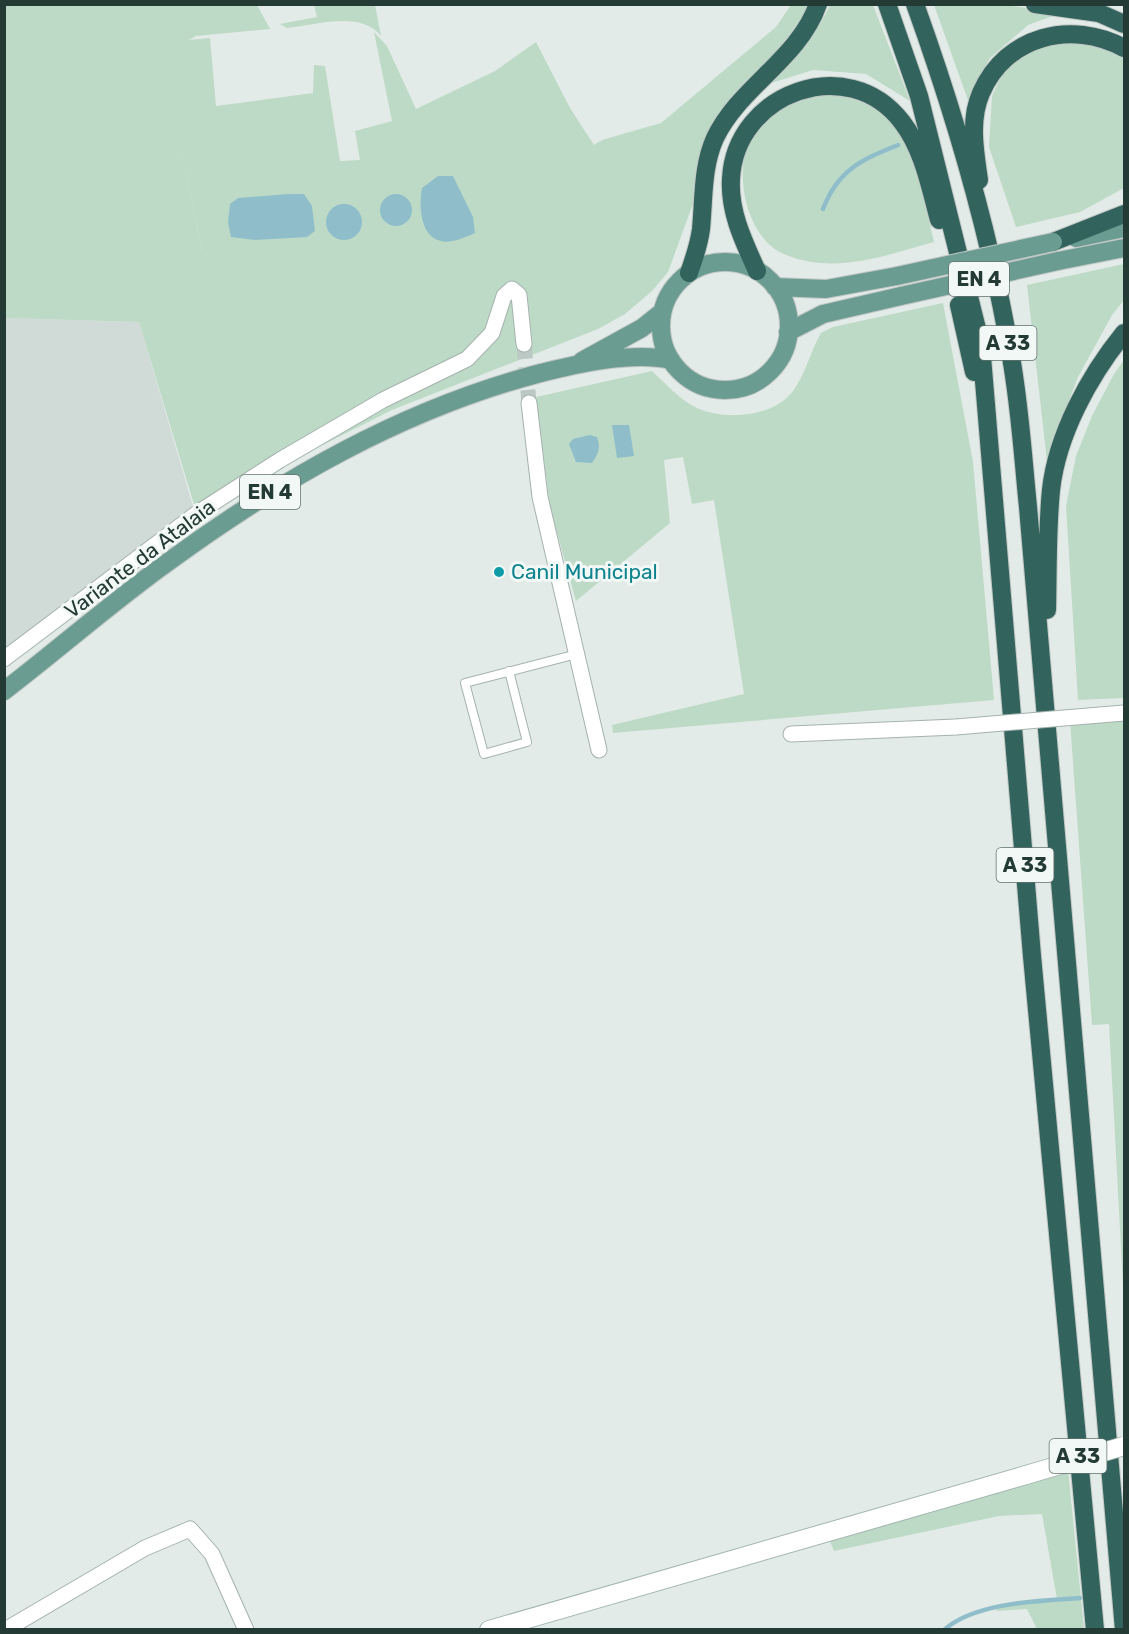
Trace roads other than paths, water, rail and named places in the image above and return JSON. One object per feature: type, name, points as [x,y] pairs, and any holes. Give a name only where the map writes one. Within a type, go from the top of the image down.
[{"type":"highway","points":[[688,273],[697,249],[704,179],[714,139],[731,111],[795,44],[818,4]]},
{"type":"highway","name":"A 33","points":[[887,4],[919,96],[981,345],[1032,956],[1095,1629]]},
{"type":"highway","name":"A 33","points":[[915,4],[939,70],[984,232],[1011,358],[1028,507],[1124,1629]]},
{"type":"highway","points":[[1035,4],[1099,13],[1125,24]]},
{"type":"highway","points":[[984,232],[974,142],[975,117],[980,94],[993,73],[1007,56],[1026,44],[1048,36],[1070,33],[1091,35],[1125,48]]},
{"type":"highway","points":[[757,271],[740,232],[731,193],[734,154],[746,129],[765,108],[788,95],[813,87],[842,87],[867,95],[886,105],[902,121],[923,163],[944,237],[991,446]]},
{"type":"highway","points":[[1053,242],[1125,214]]},
{"type":"highway","points":[[1044,693],[1051,489],[1064,438],[1088,387],[1125,333]]},
{"type":"main road","name":"EN 4","points":[[775,287],[826,289],[1125,228]]},
{"type":"main road","name":"EN 4","points":[[788,332],[823,314],[1125,248]]},
{"type":"main road","points":[[662,312],[662,337],[671,360],[679,370],[698,384],[722,389],[740,387],[756,381],[775,365],[781,355],[788,332],[786,308],[775,287],[757,271],[723,262],[705,265],[688,273]]},
{"type":"main road","name":"Variante da Atalaia","points":[[576,365],[642,328],[662,312],[672,290],[688,273]]},
{"type":"main road","name":"Variante da Atalaia","points":[[4,691],[166,562],[275,489],[395,425],[457,399],[513,381],[576,365],[650,357],[671,360]]},
{"type":"main road","points":[[489,1629],[1125,1446]]},
{"type":"street","points":[[4,659],[196,514],[280,460],[383,400],[467,359],[492,333],[504,296],[512,289],[516,289],[521,303],[524,344]]},
{"type":"street","points":[[530,402],[540,497],[599,750]]},
{"type":"street","points":[[791,735],[956,727],[1125,713]]},
{"type":"street","points":[[5,1629],[145,1548],[190,1529],[212,1554],[246,1629]]},
{"type":"lane","points":[[509,672],[527,742],[484,754],[465,683],[577,654]]},
{"type":"water","points":[[438,176],[453,176],[473,217],[475,233],[458,240],[442,241],[434,238],[428,232],[422,216],[422,188]]},
{"type":"water","points":[[304,194],[312,206],[315,231],[307,237],[255,240],[231,237],[228,222],[230,204],[238,198]]},
{"type":"water","points":[[396,194],[407,199],[412,210],[407,221],[396,226],[385,221],[380,210],[385,199]]},
{"type":"water","points":[[344,204],[357,209],[362,222],[357,235],[344,240],[331,235],[326,222],[331,209]]},
{"type":"water","points":[[612,425],[629,425],[634,456],[617,458]]},
{"type":"water","points":[[590,435],[597,437],[599,448],[596,457],[592,463],[576,462],[569,444],[573,439]]},
{"type":"waterway","points":[[823,209],[836,185],[852,168],[898,145]]},
{"type":"waterway","points":[[944,1630],[957,1621],[990,1608],[1080,1598]]},
{"type":"tunnel","points":[[524,344],[529,403]]},
{"type":"place","name":"Canil Municipal","points":[[499,572]]}]
